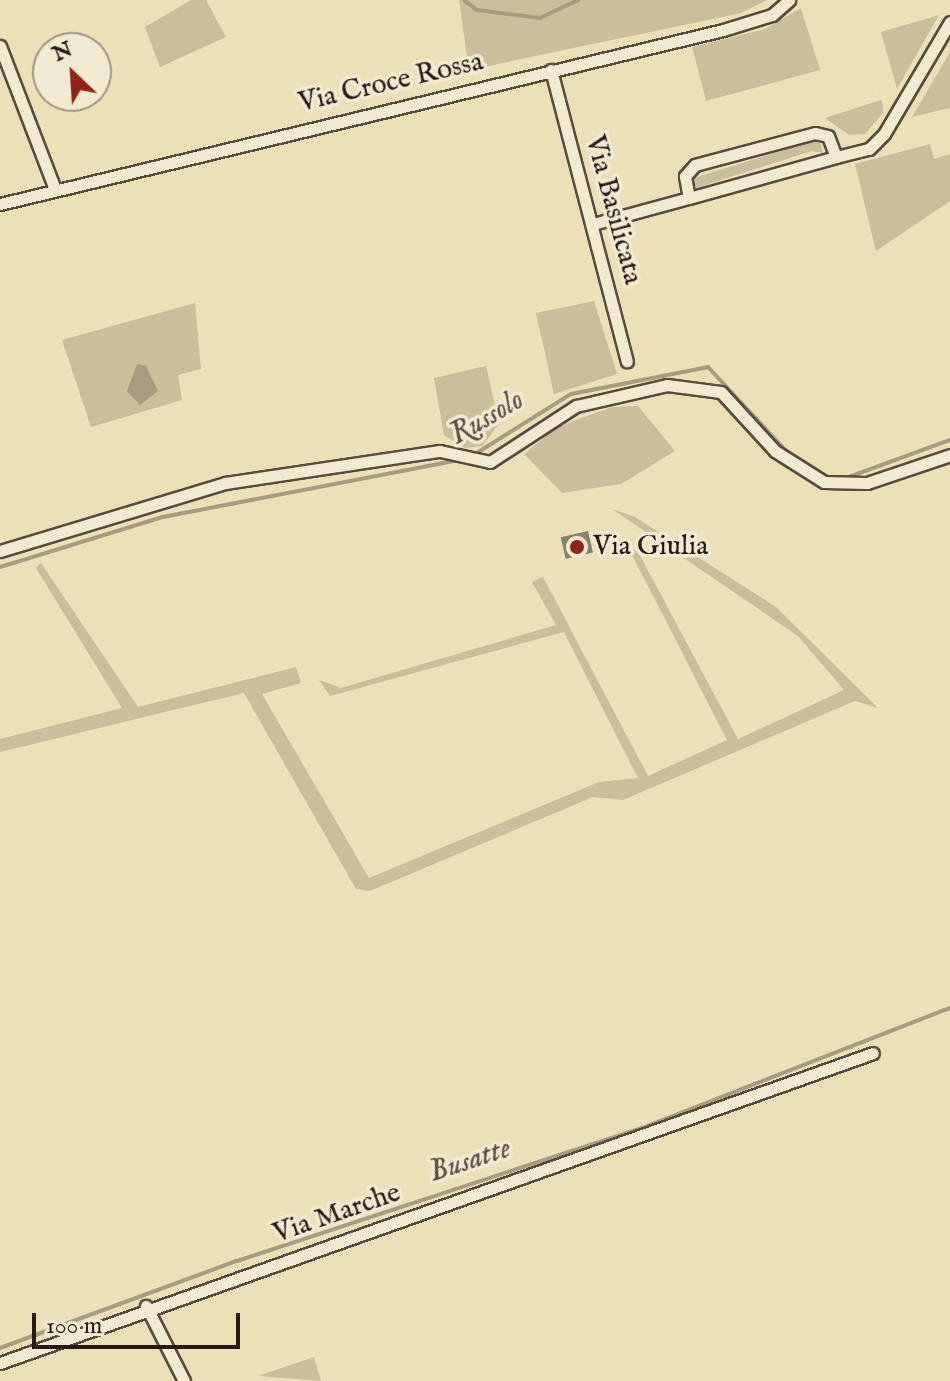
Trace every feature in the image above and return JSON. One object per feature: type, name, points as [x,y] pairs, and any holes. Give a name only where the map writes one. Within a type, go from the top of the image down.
[{"type":"street","name":"Via Croce Rossa","points":[[0,204],[755,22],[789,0]]},
{"type":"street","points":[[593,224],[869,149],[884,134],[950,22]]},
{"type":"street","points":[[0,46],[55,189]]},
{"type":"street","name":"Via Basilicata","points":[[551,70],[627,361]]},
{"type":"street","points":[[689,198],[685,176],[695,165],[815,133],[828,136],[836,157]]},
{"type":"street","points":[[0,551],[225,483],[412,454],[465,455],[477,461],[501,457],[576,406],[682,383],[721,392],[775,451],[824,482],[867,483],[950,455]]},
{"type":"street","name":"Via Marche","points":[[0,1363],[146,1306],[873,1053]]},
{"type":"street","points":[[146,1306],[184,1381]]},
{"type":"shaded area","points":[[191,0],[206,0],[226,37],[160,67],[145,27]]},
{"type":"shaded area","points":[[459,0],[767,0],[741,13],[469,70]]},
{"type":"shaded area","points":[[801,8],[820,70],[706,101],[692,47],[765,29]]},
{"type":"shaded area","points":[[939,15],[897,89],[881,32]]},
{"type":"shaded area","points":[[950,52],[950,108],[912,117]]},
{"type":"shaded area","points":[[878,89],[883,106],[883,113],[865,134],[849,135],[825,118],[881,100]]},
{"type":"shaded area","points":[[819,139],[823,153],[812,151],[693,189],[689,177],[695,173],[697,177]]},
{"type":"shaded area","points":[[930,144],[934,159],[950,154],[950,201],[876,251],[855,164]]},
{"type":"shaded area","points":[[594,301],[617,374],[554,394],[536,313]]},
{"type":"shaded area","points":[[195,303],[201,369],[178,375],[182,400],[91,427],[62,340]]},
{"type":"shaded area","points":[[137,364],[146,366],[158,391],[140,405],[127,391]]},
{"type":"shaded area","points":[[486,366],[499,424],[482,446],[465,448],[444,435],[434,378]]},
{"type":"shaded area","points":[[638,406],[675,451],[621,484],[562,493],[524,454],[557,427],[612,407]]},
{"type":"shaded area","points":[[612,509],[635,517],[776,607],[878,708],[855,701],[623,800],[593,797],[370,891],[356,889],[244,693],[0,752],[0,739],[122,708],[36,568],[41,563],[138,707],[296,667],[301,683],[262,694],[369,878],[599,782],[638,778],[564,632],[330,696],[319,680],[341,688],[556,625],[532,582],[543,577],[648,776],[727,740],[630,551],[637,550],[738,739],[844,690],[798,636]]},
{"type":"shaded area","points":[[314,1357],[321,1381],[258,1376]]},
{"type":"building","name":"Via Giulia","points":[[588,531],[593,552],[566,559],[561,537]]},
{"type":"waterway","points":[[464,0],[477,10],[540,18],[578,0]]},
{"type":"waterway","name":"Russolo","points":[[472,456],[571,394],[708,367],[788,453]]},
{"type":"waterway","name":"Russolo","points":[[846,478],[950,440]]},
{"type":"waterway","name":"Russolo","points":[[0,567],[163,517],[464,459]]},
{"type":"waterway","name":"Busatte","points":[[0,1348],[237,1261],[647,1126],[950,1008]]},
{"type":"place","name":"Via Giulia","points":[[577,547]]}]
